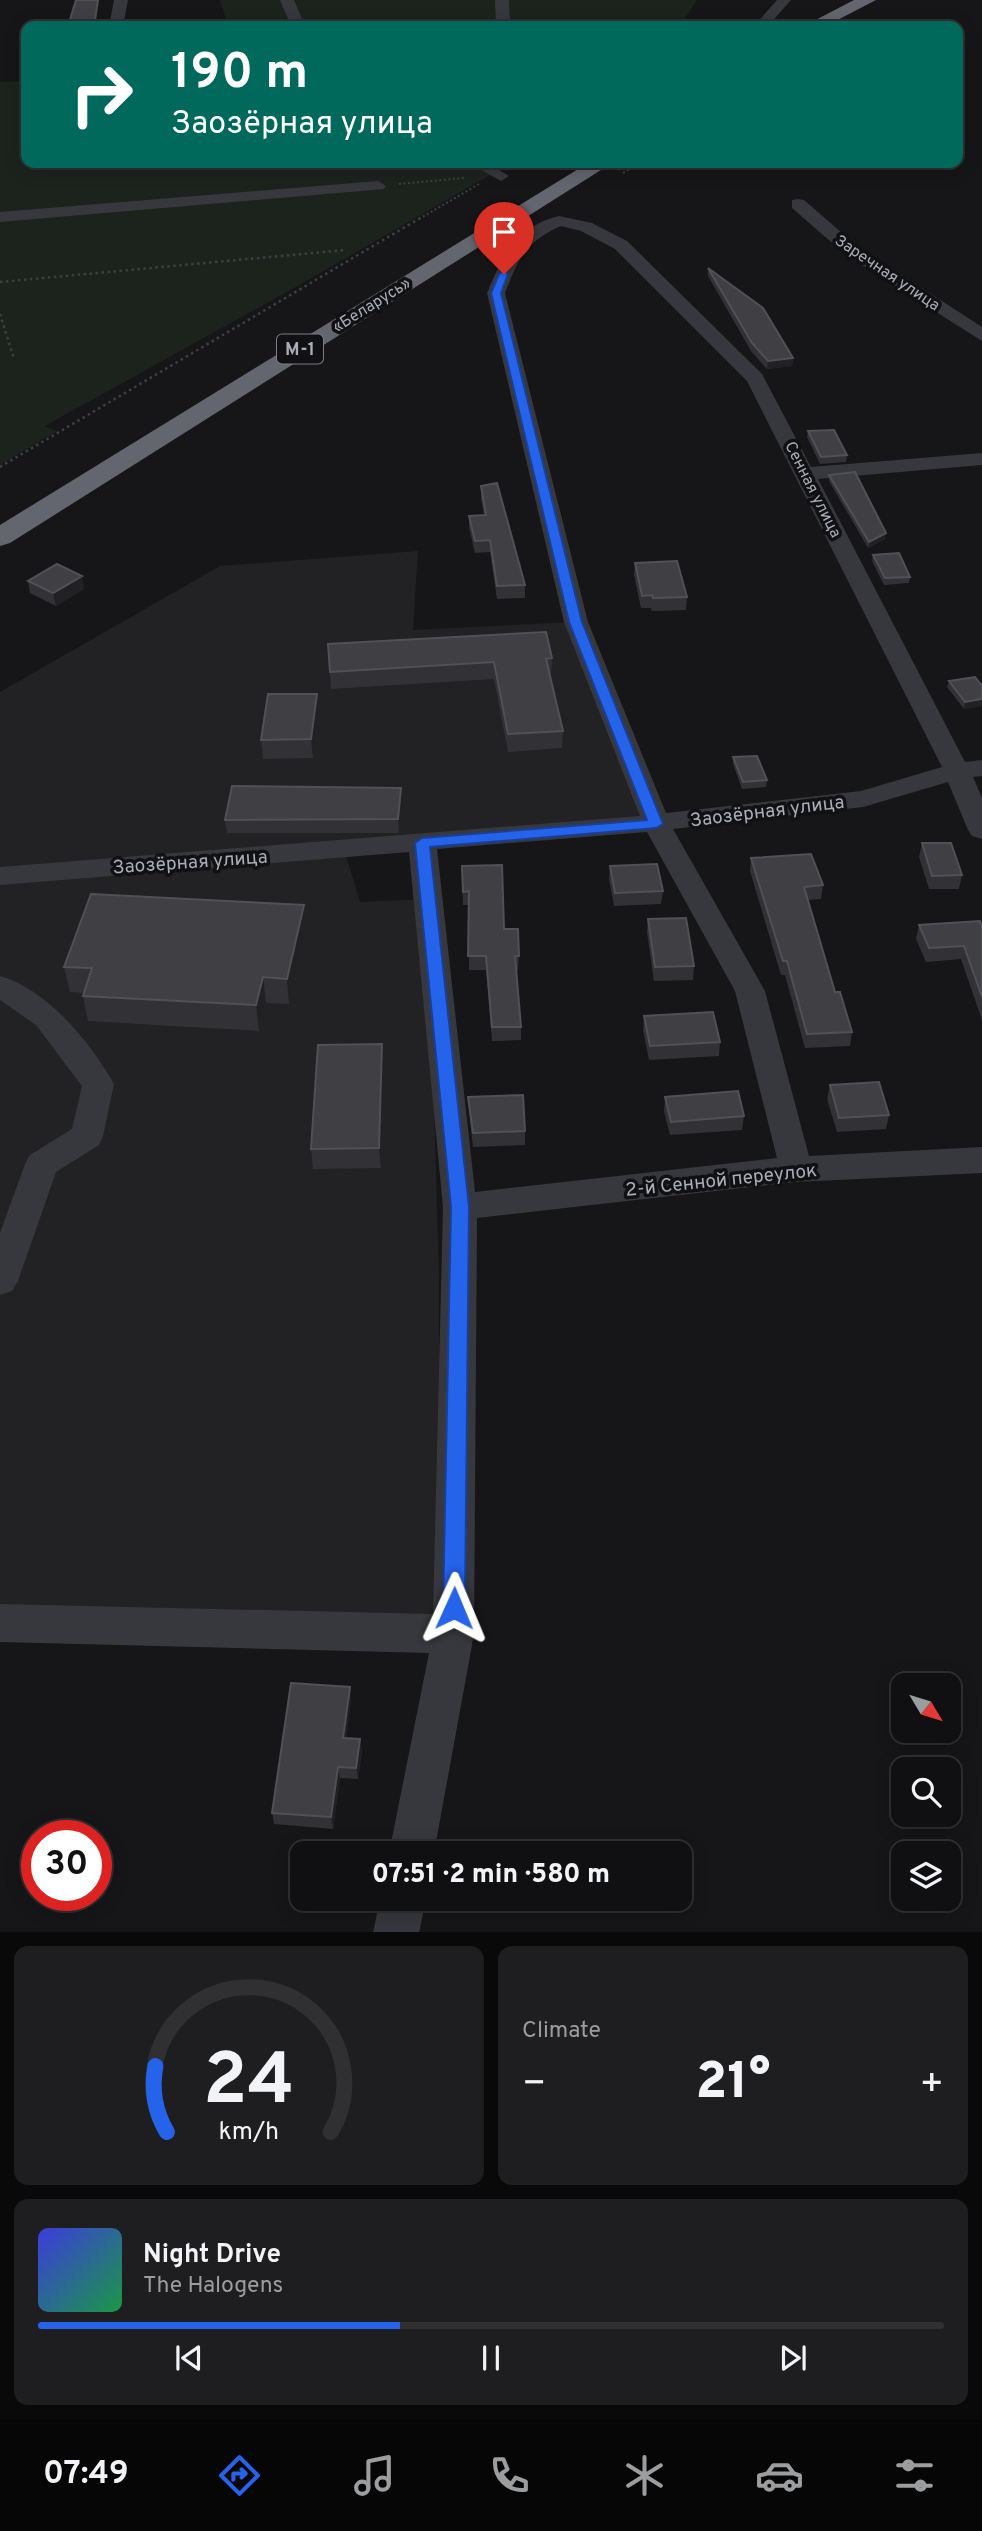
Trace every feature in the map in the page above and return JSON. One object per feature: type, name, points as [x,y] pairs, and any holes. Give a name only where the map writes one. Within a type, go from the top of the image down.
[{"type":"highway","points":[[827,21],[876,3]]},
{"type":"highway","points":[[849,21],[876,3]]},
{"type":"highway","name":"«Беларусь»","points":[[0,511],[559,168]]},
{"type":"highway","name":"«Беларусь»","points":[[0,537],[594,168]]},
{"type":"street","points":[[117,21],[121,0]]},
{"type":"street","points":[[287,0],[296,21]]},
{"type":"street","points":[[502,0],[503,21]]},
{"type":"street","points":[[765,21],[784,0]]},
{"type":"street","points":[[483,168],[495,177]]},
{"type":"street","points":[[0,217],[377,186]]},
{"type":"street","name":"Заречная улица","points":[[798,204],[851,250],[982,335]]},
{"type":"street","name":"Сенная улица","points":[[656,824],[576,622],[496,293],[511,256],[531,233],[559,221],[586,227],[621,245],[755,378],[969,770],[982,830]]},
{"type":"street","points":[[807,474],[982,459]]},
{"type":"street","name":"Заозёрная улица","points":[[0,876],[656,824],[863,799],[969,770]]},
{"type":"street","points":[[656,824],[750,991],[796,1169]]},
{"type":"street","points":[[413,1841],[453,1634],[460,1207],[422,843]]},
{"type":"street","points":[[0,986],[47,1017],[98,1084],[87,1136],[42,1164],[0,1281]]},
{"type":"street","name":"2-й Сенной переулок","points":[[460,1207],[796,1169],[982,1160]]},
{"type":"street","points":[[0,1623],[453,1634]]},
{"type":"street","points":[[396,1932],[401,1911]]},
{"type":"path","points":[[377,186],[495,177]]},
{"type":"path","points":[[0,467],[495,177]]},
{"type":"path","points":[[0,282],[345,250]]},
{"type":"path","points":[[0,314],[15,359]]},
{"type":"shaded area","points":[[220,0],[697,0],[683,21],[226,21]]},
{"type":"shaded area","points":[[21,81],[21,168],[502,168],[294,288],[45,426],[57,431],[0,465],[0,82]]},
{"type":"shaded area","points":[[418,551],[413,630],[576,622],[656,823],[344,849],[360,902],[428,899],[439,1276],[439,1615],[0,1619],[0,692],[220,566]]},
{"type":"building","points":[[76,0],[98,0],[95,21],[70,21]]},
{"type":"building","points":[[708,268],[763,308],[793,358],[768,361],[752,343]]},
{"type":"building","points":[[834,430],[847,455],[821,457],[808,431]]},
{"type":"building","points":[[855,472],[886,533],[869,542],[829,475]]},
{"type":"building","points":[[497,483],[525,585],[497,586],[490,540],[475,541],[469,516],[486,515],[481,486]]},
{"type":"building","points":[[899,553],[910,577],[885,578],[873,555]]},
{"type":"building","points":[[677,561],[687,597],[642,596],[635,563]]},
{"type":"building","points":[[57,564],[82,576],[53,593],[28,581]]},
{"type":"building","points":[[546,632],[552,658],[546,659],[563,731],[508,734],[494,662],[330,672],[328,644]]},
{"type":"building","points":[[975,677],[982,686],[982,699],[965,702],[949,681]]},
{"type":"building","points":[[268,694],[317,694],[311,739],[261,740]]},
{"type":"building","points":[[757,756],[767,780],[743,782],[733,757]]},
{"type":"building","points":[[232,786],[401,788],[398,819],[225,820]]},
{"type":"building","points":[[922,843],[951,843],[962,875],[932,876]]},
{"type":"building","points":[[811,854],[823,885],[804,887],[835,992],[840,992],[852,1032],[807,1034],[787,961],[783,961],[751,858]]},
{"type":"building","points":[[657,864],[663,891],[615,893],[610,866]]},
{"type":"building","points":[[502,865],[504,929],[518,929],[519,956],[515,956],[521,1027],[492,1027],[486,956],[468,956],[469,891],[463,892],[462,866]]},
{"type":"building","points":[[91,894],[304,905],[287,979],[263,977],[256,1005],[83,996],[92,968],[64,967]]},
{"type":"building","points":[[686,918],[694,966],[655,967],[648,919]]},
{"type":"building","points":[[980,921],[982,997],[964,946],[929,948],[919,925]]},
{"type":"building","points":[[713,1012],[720,1042],[650,1046],[644,1016]]},
{"type":"building","points":[[382,1044],[379,1148],[311,1149],[318,1045]]},
{"type":"building","points":[[879,1082],[889,1115],[839,1118],[830,1085]]},
{"type":"building","points":[[738,1091],[744,1116],[671,1122],[665,1097]]},
{"type":"building","points":[[523,1095],[525,1131],[473,1133],[468,1097]]},
{"type":"building","points":[[291,1683],[350,1687],[343,1738],[360,1739],[356,1768],[338,1767],[331,1817],[272,1813]]},
{"type":"route","points":[[454,1608],[460,1207],[422,843],[656,824],[576,622],[496,293],[504,274]]}]
